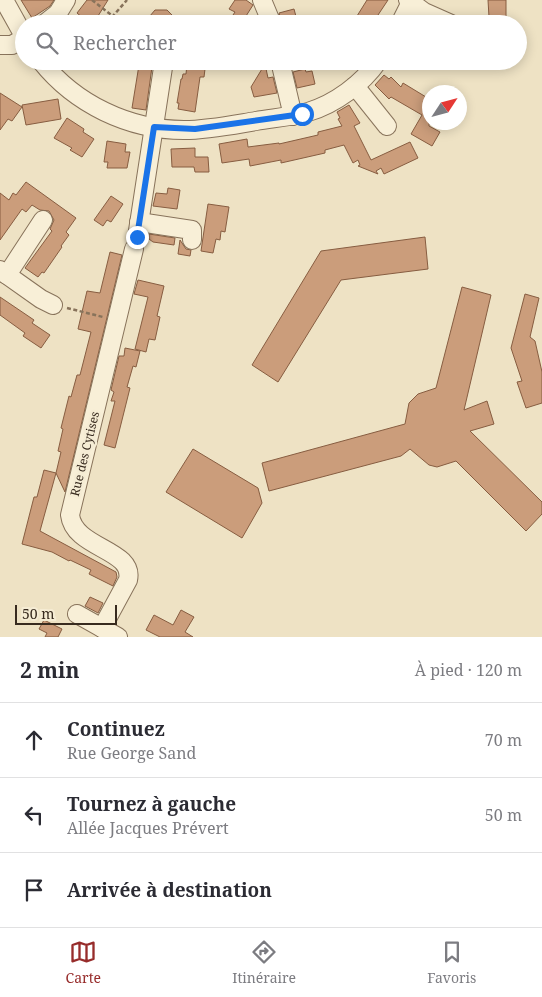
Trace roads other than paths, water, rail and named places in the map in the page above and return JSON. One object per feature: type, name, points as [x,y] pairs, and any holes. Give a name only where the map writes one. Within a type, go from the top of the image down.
[{"type":"street","points":[[4,0],[15,20]]},
{"type":"street","points":[[55,15],[66,0]]},
{"type":"street","points":[[262,0],[268,15]]},
{"type":"street","points":[[404,15],[411,1],[431,15]]},
{"type":"street","points":[[0,45],[15,42]]},
{"type":"street","points":[[50,70],[65,86],[91,104],[117,117],[154,127],[195,129],[293,116],[317,108],[336,99],[355,86],[370,70]]},
{"type":"street","name":"Rue des Cytises","points":[[110,633],[129,572],[121,560],[76,532],[70,515],[137,236],[163,70]]},
{"type":"street","points":[[282,70],[293,116]]},
{"type":"street","points":[[355,86],[387,126]]},
{"type":"street","points":[[44,220],[3,272],[41,299],[53,305]]},
{"type":"street","points":[[137,236],[192,230],[192,240]]},
{"type":"street","points":[[77,614],[110,633]]}]
